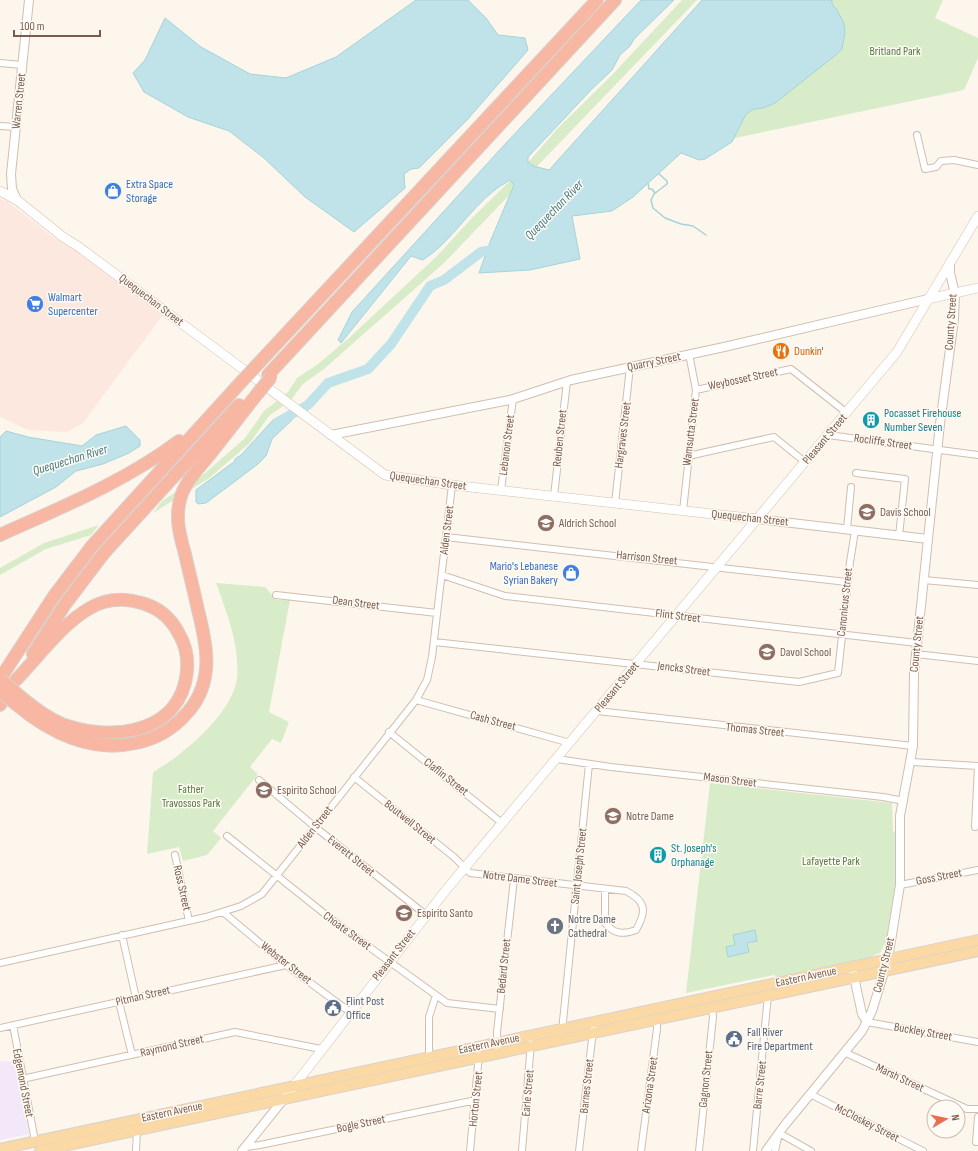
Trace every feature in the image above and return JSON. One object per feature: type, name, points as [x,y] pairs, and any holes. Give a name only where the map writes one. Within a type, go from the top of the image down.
[{"type":"highway","points":[[597,0],[104,531],[54,596],[0,679],[37,721],[60,734],[84,742],[113,746],[136,743],[159,735],[174,726],[190,710],[197,698],[205,678],[207,658],[204,634],[178,526],[180,500],[186,486],[256,392],[306,334],[615,0]]},
{"type":"highway","points":[[0,705],[74,592],[130,523],[256,392]]},
{"type":"highway","points":[[0,535],[83,498],[142,467],[204,422]]},
{"type":"highway","points":[[0,691],[48,716],[77,728],[107,733],[142,728],[155,722],[166,714],[182,692],[187,669],[184,644],[175,627],[154,608],[132,600],[110,601],[90,608],[76,618],[16,680]]},
{"type":"main road","name":"Quequechan Street","points":[[0,191],[17,200],[63,237],[86,251],[386,476],[452,485],[758,519]]},
{"type":"main road","name":"Pleasant Street","points":[[282,1100],[464,868],[897,352],[978,216]]},
{"type":"main road","name":"Quarry Street","points":[[928,299],[978,288]]},
{"type":"main road","name":"Eastern Avenue","points":[[563,1034],[592,1033],[768,995],[853,972],[888,959],[978,940]]},
{"type":"main road","name":"Eastern Avenue","points":[[40,1151],[76,1147],[137,1130],[282,1100],[478,1052],[563,1034],[594,1022],[853,972],[886,970],[978,951]]},
{"type":"main road","name":"Eastern Avenue","points":[[0,1149],[429,1057],[478,1052]]},
{"type":"street","name":"Warren Street","points":[[17,200],[12,190],[11,174],[29,0]]},
{"type":"street","points":[[0,63],[22,65]]},
{"type":"street","points":[[0,126],[16,127]]},
{"type":"street","points":[[916,135],[925,169],[936,167],[940,161],[954,160],[978,165]]},
{"type":"street","name":"County Street","points":[[766,1151],[867,1022],[886,970],[900,885],[900,822],[912,762],[913,691],[917,643],[937,449],[954,320],[955,294],[951,280],[950,263]]},
{"type":"street","name":"Quarry Street","points":[[330,435],[513,399],[566,381],[928,299]]},
{"type":"street","name":"Wamsutta Street","points":[[683,511],[696,390],[689,354]]},
{"type":"street","name":"Hargraves Street","points":[[615,503],[630,367]]},
{"type":"street","name":"Weybosset Street","points":[[696,390],[791,369],[846,413]]},
{"type":"street","name":"Reuben Street","points":[[554,496],[566,381]]},
{"type":"street","name":"Lebanon Street","points":[[501,490],[513,399]]},
{"type":"street","name":"Rocliffe Street","points":[[828,435],[978,455]]},
{"type":"street","points":[[688,456],[774,437],[805,462]]},
{"type":"street","points":[[856,473],[905,479],[899,536]]},
{"type":"street","name":"Alden Street","points":[[0,963],[189,921],[223,912],[259,896],[416,700],[428,676],[434,642],[452,485]]},
{"type":"street","name":"Canonicus Street","points":[[838,673],[851,530],[851,487]]},
{"type":"street","name":"Quequechan Street","points":[[758,519],[928,539]]},
{"type":"street","name":"Harrison Street","points":[[446,536],[847,582]]},
{"type":"street","name":"Flint Street","points":[[442,575],[505,596],[917,643]]},
{"type":"street","points":[[924,580],[978,585]]},
{"type":"street","name":"Dean Street","points":[[276,595],[437,614]]},
{"type":"street","name":"Jencks Street","points":[[434,642],[637,663],[799,682],[838,673]]},
{"type":"street","points":[[916,654],[978,661]]},
{"type":"street","name":"Cash Street","points":[[416,700],[570,743]]},
{"type":"street","name":"Thomas Street","points":[[596,711],[913,746]]},
{"type":"street","name":"Claflin Street","points":[[389,732],[502,823]]},
{"type":"street","name":"Mason Street","points":[[557,759],[883,797],[904,801]]},
{"type":"street","points":[[912,762],[978,766],[975,827]]},
{"type":"street","name":"Saint Joseph Street","points":[[563,1034],[590,764]]},
{"type":"street","name":"Boutwell Street","points":[[354,777],[448,852],[464,868]]},
{"type":"street","name":"Everett Street","points":[[259,780],[315,827],[426,915]]},
{"type":"street","name":"Choate Street","points":[[226,836],[340,926],[447,1003],[500,1009]]},
{"type":"street","name":"Ross Street","points":[[175,855],[189,921]]},
{"type":"street","name":"Notre Dame Street","points":[[464,868],[470,873],[605,889]]},
{"type":"street","name":"Goss Street","points":[[900,885],[978,870]]},
{"type":"street","name":"Bedard Street","points":[[498,1048],[500,1009],[514,879]]},
{"type":"street","points":[[605,889],[626,891],[636,896],[641,901],[643,906],[642,919],[636,930],[627,934],[619,933],[610,929],[605,923],[605,889]]},
{"type":"street","name":"Webster Street","points":[[223,912],[286,965],[350,1012]]},
{"type":"street","points":[[122,935],[136,998]]},
{"type":"street","name":"Pitman Street","points":[[0,1028],[286,965]]},
{"type":"street","name":"County Street","points":[[853,972],[862,1014],[867,1022]]},
{"type":"street","name":"Barre Street","points":[[753,1151],[768,995]]},
{"type":"street","points":[[429,1057],[429,1017],[436,996]]},
{"type":"street","points":[[119,1002],[132,1055]]},
{"type":"street","name":"Gagnon Street","points":[[699,1151],[713,1018],[712,1007]]},
{"type":"street","name":"Arizona Street","points":[[641,1151],[657,1029],[657,1019]]},
{"type":"street","name":"Barnes Street","points":[[579,1151],[594,1022]]},
{"type":"street","name":"Buckley Street","points":[[867,1022],[978,1042]]},
{"type":"street","name":"Edgemond Street","points":[[12,1025],[35,1141]]},
{"type":"street","name":"Raymond Street","points":[[22,1079],[235,1032],[321,1049]]},
{"type":"street","name":"Earle Street","points":[[522,1151],[530,1041]]},
{"type":"street","name":"Horton Street","points":[[470,1151],[476,1100],[478,1052]]},
{"type":"street","name":"Marsh Street","points":[[844,1052],[967,1109],[978,1110]]},
{"type":"street","name":"McCloskey Street","points":[[810,1094],[923,1151]]},
{"type":"street","name":"Pleasant Street","points":[[244,1149],[282,1100]]},
{"type":"street","name":"Bogle Street","points":[[244,1149],[476,1100]]},
{"type":"street","points":[[976,1142],[978,1116]]},
{"type":"street","points":[[136,1151],[137,1130]]},
{"type":"street","points":[[775,1151],[779,1133],[811,1151]]},
{"type":"shaded area","points":[[0,199],[7,201],[54,238],[76,251],[162,316],[83,423],[67,432],[28,430],[0,417]]},
{"type":"shaded area","points":[[0,1061],[15,1062],[29,1134],[0,1140]]},
{"type":"green space","points":[[682,0],[697,0],[444,263],[324,369],[303,384],[291,400],[284,395],[288,392],[297,378],[318,364],[350,337],[436,257],[471,219],[525,166],[557,129],[611,76]]},
{"type":"green space","name":"Britland Park","points":[[832,0],[943,0],[935,18],[978,38],[978,58],[964,90],[735,138],[735,133],[746,114],[754,109],[763,108],[775,103],[842,49],[845,32],[832,4]]},
{"type":"green space","points":[[277,401],[283,406],[269,416],[250,443],[208,479],[182,495],[187,485],[204,474],[245,438],[264,411]]},
{"type":"green space","points":[[182,488],[177,498],[153,513],[162,501]]},
{"type":"green space","points":[[99,525],[91,535],[46,549],[0,575],[0,568],[44,543]]},
{"type":"green space","name":"Father Travossos Park","points":[[216,583],[265,587],[277,600],[290,600],[269,712],[289,722],[281,743],[272,739],[250,767],[258,774],[213,831],[221,838],[207,855],[183,861],[179,847],[147,854],[153,772],[178,755],[204,732],[226,705],[233,691],[237,678],[237,654],[232,630]]},
{"type":"green space","name":"Lafayette Park","points":[[710,783],[892,803],[893,831],[895,832],[896,880],[886,941],[881,952],[871,957],[777,977],[774,975],[686,993]]},
{"type":"water","points":[[416,0],[468,0],[486,18],[498,35],[525,38],[528,50],[467,120],[419,168],[411,169],[404,174],[405,188],[354,232],[305,197],[264,158],[229,131],[188,117],[144,92],[133,73],[145,60],[165,18],[201,47],[250,74],[286,78],[336,57]]},
{"type":"water","points":[[641,0],[674,0],[634,39],[630,46],[620,55],[612,70],[591,90],[528,157],[528,162],[533,166],[549,170],[702,0],[832,0],[832,4],[844,23],[845,32],[842,49],[775,103],[763,108],[754,109],[746,114],[732,142],[705,159],[699,160],[681,153],[633,197],[612,211],[572,216],[580,259],[530,270],[479,273],[490,242],[514,185],[510,180],[497,188],[475,208],[435,251],[423,260],[411,256],[341,343],[338,340],[352,312],[506,143]]},
{"type":"water","points":[[287,413],[293,419],[272,439],[266,456],[258,464],[206,503],[198,504],[196,502],[196,490],[235,461],[235,459],[241,455],[273,420]]},
{"type":"water","points":[[126,426],[140,440],[140,446],[129,453],[103,464],[76,471],[56,487],[0,517],[0,437],[6,431],[28,437],[82,446],[96,435]]},
{"type":"water","points":[[755,930],[757,941],[747,943],[749,952],[728,957],[726,947],[735,945],[733,935]]},
{"type":"waterway","points":[[659,174],[667,181],[667,184],[654,194],[651,200],[653,208],[665,218],[681,224],[693,226],[706,235]]},
{"type":"waterway","points":[[648,183],[649,189],[652,189],[655,193]]},
{"type":"waterway","name":"Quequechan River","points":[[278,422],[308,405],[328,383],[368,369],[391,344],[430,286],[444,280],[481,252],[498,249]]},
{"type":"place","name":"Extra Space Storage","points":[[113,191]]},
{"type":"place","name":"Walmart Supercenter","points":[[35,304]]},
{"type":"place","name":"Dunkin'","points":[[781,351]]},
{"type":"place","name":"Pocasset Firehouse Number Seven","points":[[871,420]]},
{"type":"place","name":"Davis School","points":[[867,512]]},
{"type":"place","name":"Aldrich School","points":[[546,523]]},
{"type":"place","name":"Mario's Lebanese Syrian Bakery","points":[[571,573]]},
{"type":"place","name":"Davol School","points":[[767,652]]},
{"type":"place","name":"Espirito School","points":[[264,790]]},
{"type":"place","name":"Notre Dame","points":[[613,816]]},
{"type":"place","name":"St. Joseph's Orphanage","points":[[658,855]]},
{"type":"place","name":"Espirito Santo","points":[[404,913]]},
{"type":"place","name":"Notre Dame Cathedral","points":[[555,926]]},
{"type":"place","name":"Flint Post Office","points":[[333,1008]]},
{"type":"place","name":"Fall River Fire Department","points":[[734,1039]]}]
